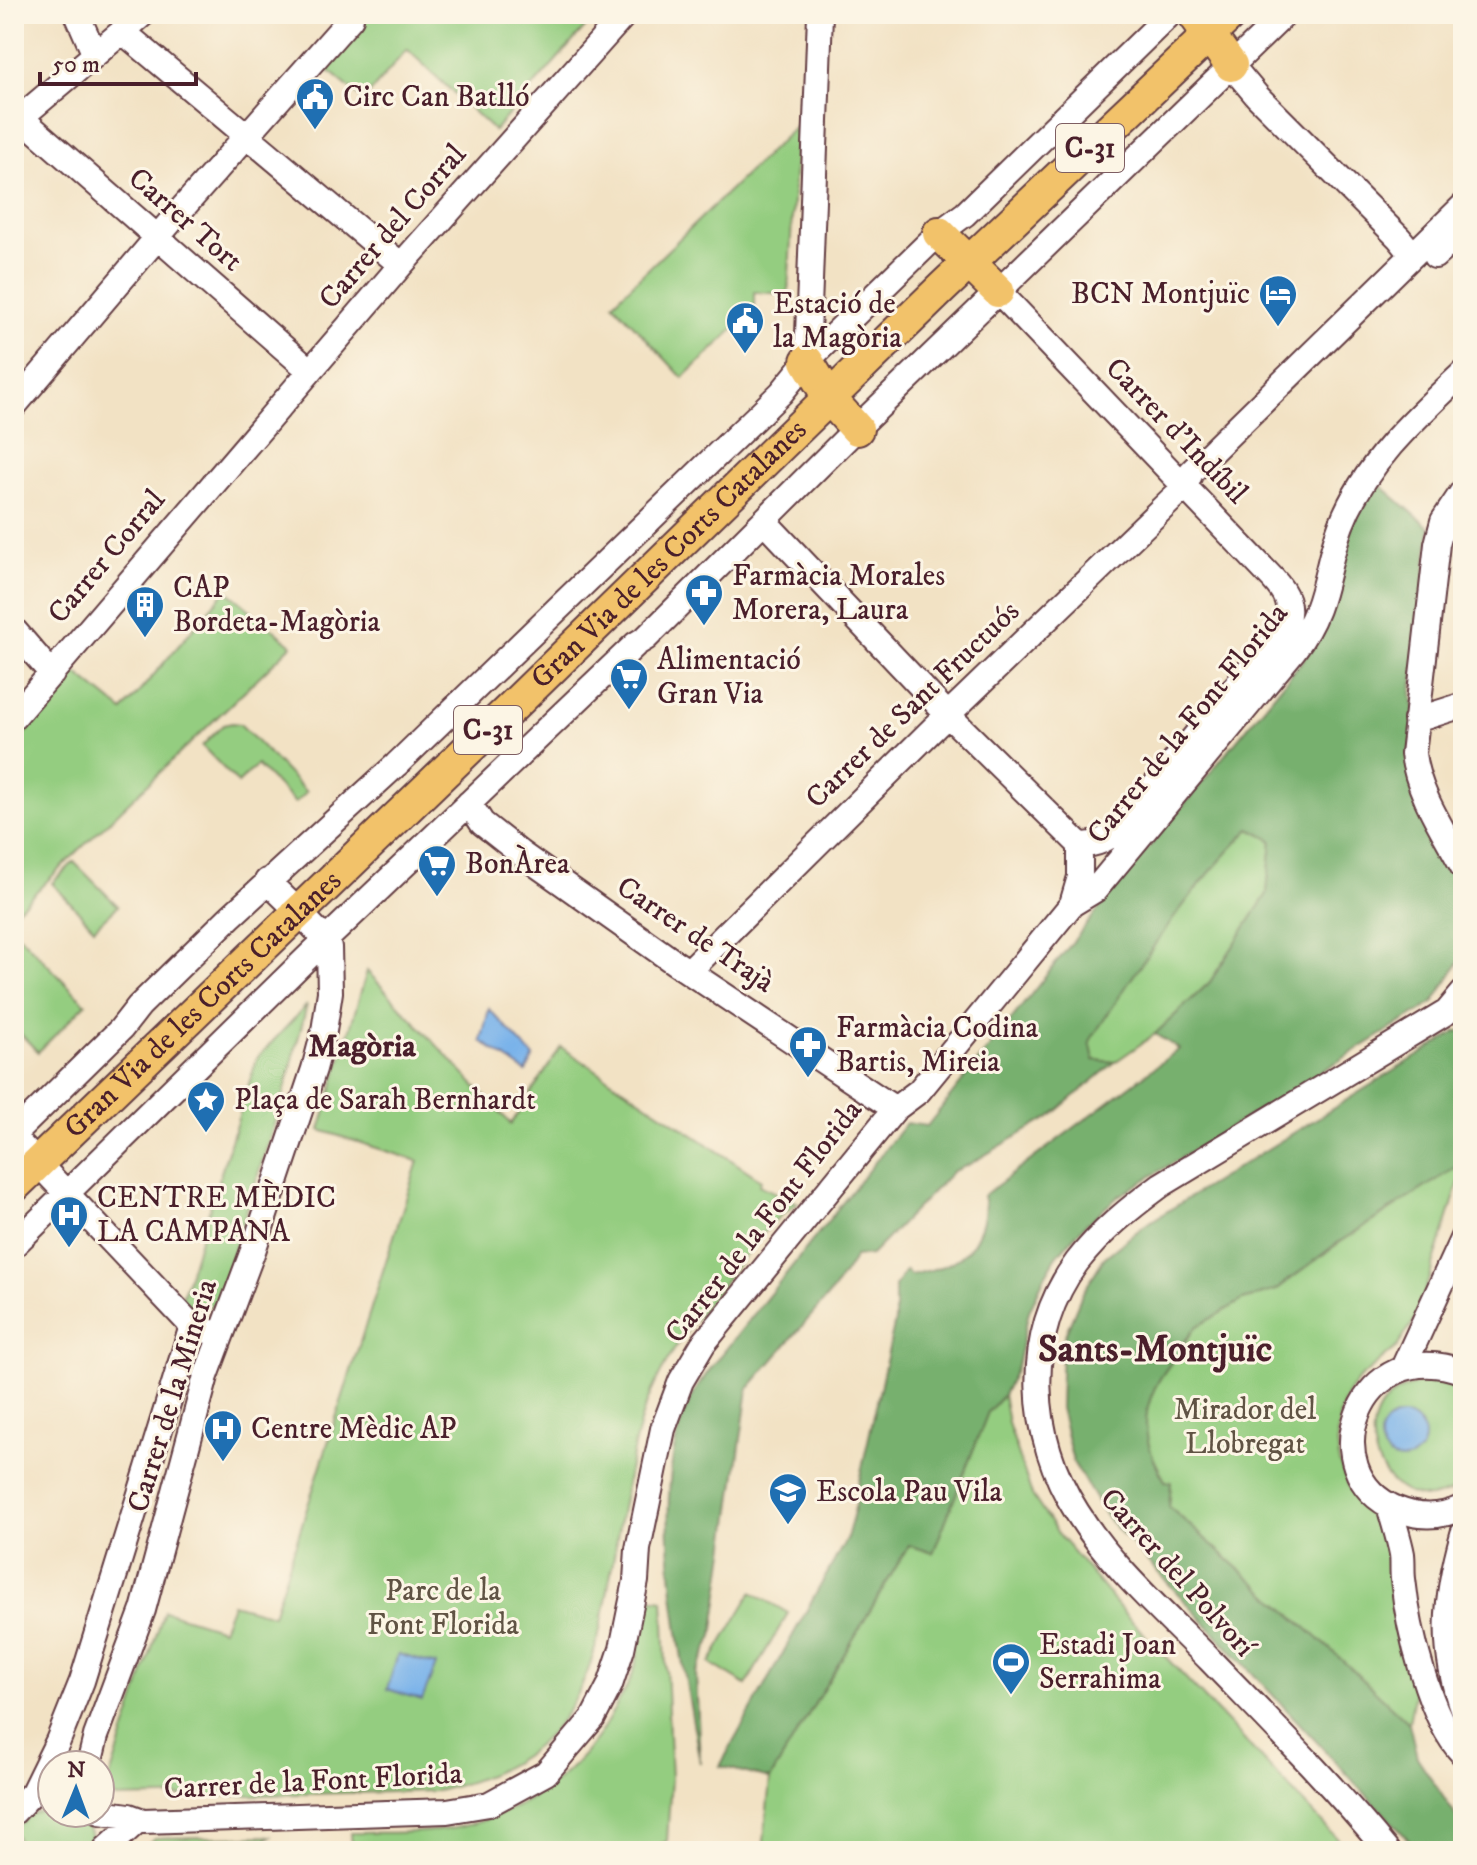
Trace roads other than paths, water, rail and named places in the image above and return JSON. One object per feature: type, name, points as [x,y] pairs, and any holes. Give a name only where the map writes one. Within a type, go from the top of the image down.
[{"type":"main road","points":[[1211,21],[1231,65]]},
{"type":"main road","name":"Gran Via de les Corts Catalanes","points":[[14,1186],[942,288],[972,263],[1211,21]]},
{"type":"main road","points":[[939,233],[998,291]]},
{"type":"main road","points":[[807,361],[830,399],[857,429]]},
{"type":"street","points":[[77,14],[96,53]]},
{"type":"street","points":[[17,120],[143,14]]},
{"type":"street","points":[[14,406],[351,18],[346,14]]},
{"type":"street","name":"Carrer del Corral","points":[[211,483],[625,14]]},
{"type":"street","points":[[807,361],[820,14]]},
{"type":"street","points":[[14,1136],[267,881],[308,848],[396,765],[781,393],[807,361],[939,233],[965,214],[1170,14]]},
{"type":"street","points":[[14,1245],[326,940],[618,661],[646,638],[765,522],[776,507],[1285,14]]},
{"type":"street","points":[[122,31],[401,265]]},
{"type":"street","points":[[1231,65],[1257,96],[1413,255]]},
{"type":"street","name":"Carrer Tort","points":[[17,120],[309,370]]},
{"type":"street","name":"Carrer de Sant Fructuós","points":[[1185,487],[1191,472],[1463,206]]},
{"type":"street","name":"Carrer de Sant Fructuós","points":[[689,971],[1185,487],[1200,481],[1463,230]]},
{"type":"street","name":"Carrer d'Indíbil","points":[[998,291],[1283,591],[1289,608],[1286,625]]},
{"type":"street","name":"Carrer de la Font Florida","points":[[116,1814],[137,1821],[447,1811],[489,1804],[546,1773],[593,1718],[610,1685],[628,1622],[638,1549],[663,1429],[681,1381],[703,1344],[895,1109],[919,1091],[1072,904],[1095,890],[1294,650],[1317,614],[1336,541],[1350,503],[1390,448],[1463,373]]},
{"type":"street","name":"Carrer Corral","points":[[45,666],[211,483]]},
{"type":"street","points":[[1463,491],[1443,521],[1437,544],[1413,754],[1416,774],[1463,867]]},
{"type":"street","points":[[765,522],[948,715],[1080,845]]},
{"type":"street","name":"Carrer de la Font Florida","points":[[1072,904],[1080,877],[1080,845],[1108,840],[1286,625]]},
{"type":"street","points":[[14,630],[45,666],[14,717]]},
{"type":"street","points":[[1416,720],[1463,705]]},
{"type":"street","name":"Carrer de Trajà","points":[[469,803],[482,823],[520,853],[895,1109]]},
{"type":"street","points":[[267,881],[326,940]]},
{"type":"street","name":"Carrer de la Mineria","points":[[93,1749],[143,1610],[206,1376],[254,1248],[314,1069],[330,992],[330,952],[326,940]]},
{"type":"street","name":"Carrer del Polvorí","points":[[1387,1851],[1337,1791],[1105,1550],[1077,1513],[1049,1454],[1041,1424],[1037,1394],[1041,1344],[1057,1295],[1075,1265],[1124,1213],[1161,1185],[1455,1012],[1463,993]]},
{"type":"street","name":"Gran Via de les Corts Catalanes","points":[[14,1136],[69,1194]]},
{"type":"street","points":[[69,1194],[192,1326],[222,1335]]},
{"type":"street","points":[[1403,1368],[1463,1237]]},
{"type":"street","name":"Carrer de la Mineria","points":[[56,1749],[82,1681],[192,1326]]},
{"type":"street","points":[[1463,1372],[1446,1365],[1424,1363],[1403,1368],[1381,1380],[1364,1398],[1354,1420],[1352,1444],[1357,1468],[1370,1490],[1389,1505],[1409,1514],[1431,1516],[1463,1507]]},
{"type":"street","points":[[1389,1505],[1401,1553],[1408,1617],[1422,1670],[1431,1698],[1453,1744],[1463,1754]]},
{"type":"street","points":[[1463,1534],[1449,1590],[1446,1617],[1450,1661],[1463,1711]]},
{"type":"street","name":"Carrer de la Mineria","points":[[14,1812],[36,1796]]},
{"type":"street","name":"Carrer de la Font Florida","points":[[105,1850],[137,1821]]},
{"type":"street","points":[[101,1829],[105,1850]]},
{"type":"water","points":[[489,1009],[534,1057],[526,1072],[481,1041]]},
{"type":"water","points":[[1402,1416],[1417,1423],[1424,1438],[1417,1453],[1402,1460],[1387,1453],[1380,1438],[1387,1423]]},
{"type":"water","points":[[398,1654],[436,1665],[422,1700],[387,1689]]},
{"type":"place","name":"Circ Can Batlló","points":[[315,131]]},
{"type":"place","name":"BCN Montjuïc","points":[[1278,328]]},
{"type":"place","name":"Estació de la Magòria","points":[[745,355]]},
{"type":"place","name":"Farmàcia Morales Morera, Laura","points":[[704,627]]},
{"type":"place","name":"CAP Bordeta-Magòria","points":[[145,639]]},
{"type":"place","name":"Alimentació Gran Via","points":[[629,711]]},
{"type":"place","name":"BonÀrea","points":[[437,898]]},
{"type":"place","name":"Farmàcia Codina Bartis, Mireia","points":[[808,1079]]},
{"type":"place","name":"Plaça de Sarah Bernhardt","points":[[206,1134]]},
{"type":"place","name":"CENTRE MÈDIC LA CAMPANA","points":[[69,1249]]},
{"type":"place","name":"Centre Mèdic AP","points":[[223,1463]]},
{"type":"place","name":"Escola Pau Vila","points":[[788,1526]]},
{"type":"place","name":"Estadi Joan Serrahima","points":[[1011,1696]]},
{"type":"district","name":"Magòria","points":[[362,1047]]},
{"type":"district","name":"Sants-Montjuïc","points":[[1155,1350]]},
{"type":"park label","name":"Mirador del Llobregat","points":[[1245,1427]]},
{"type":"park label","name":"Parc de la Font Florida","points":[[443,1608]]}]
